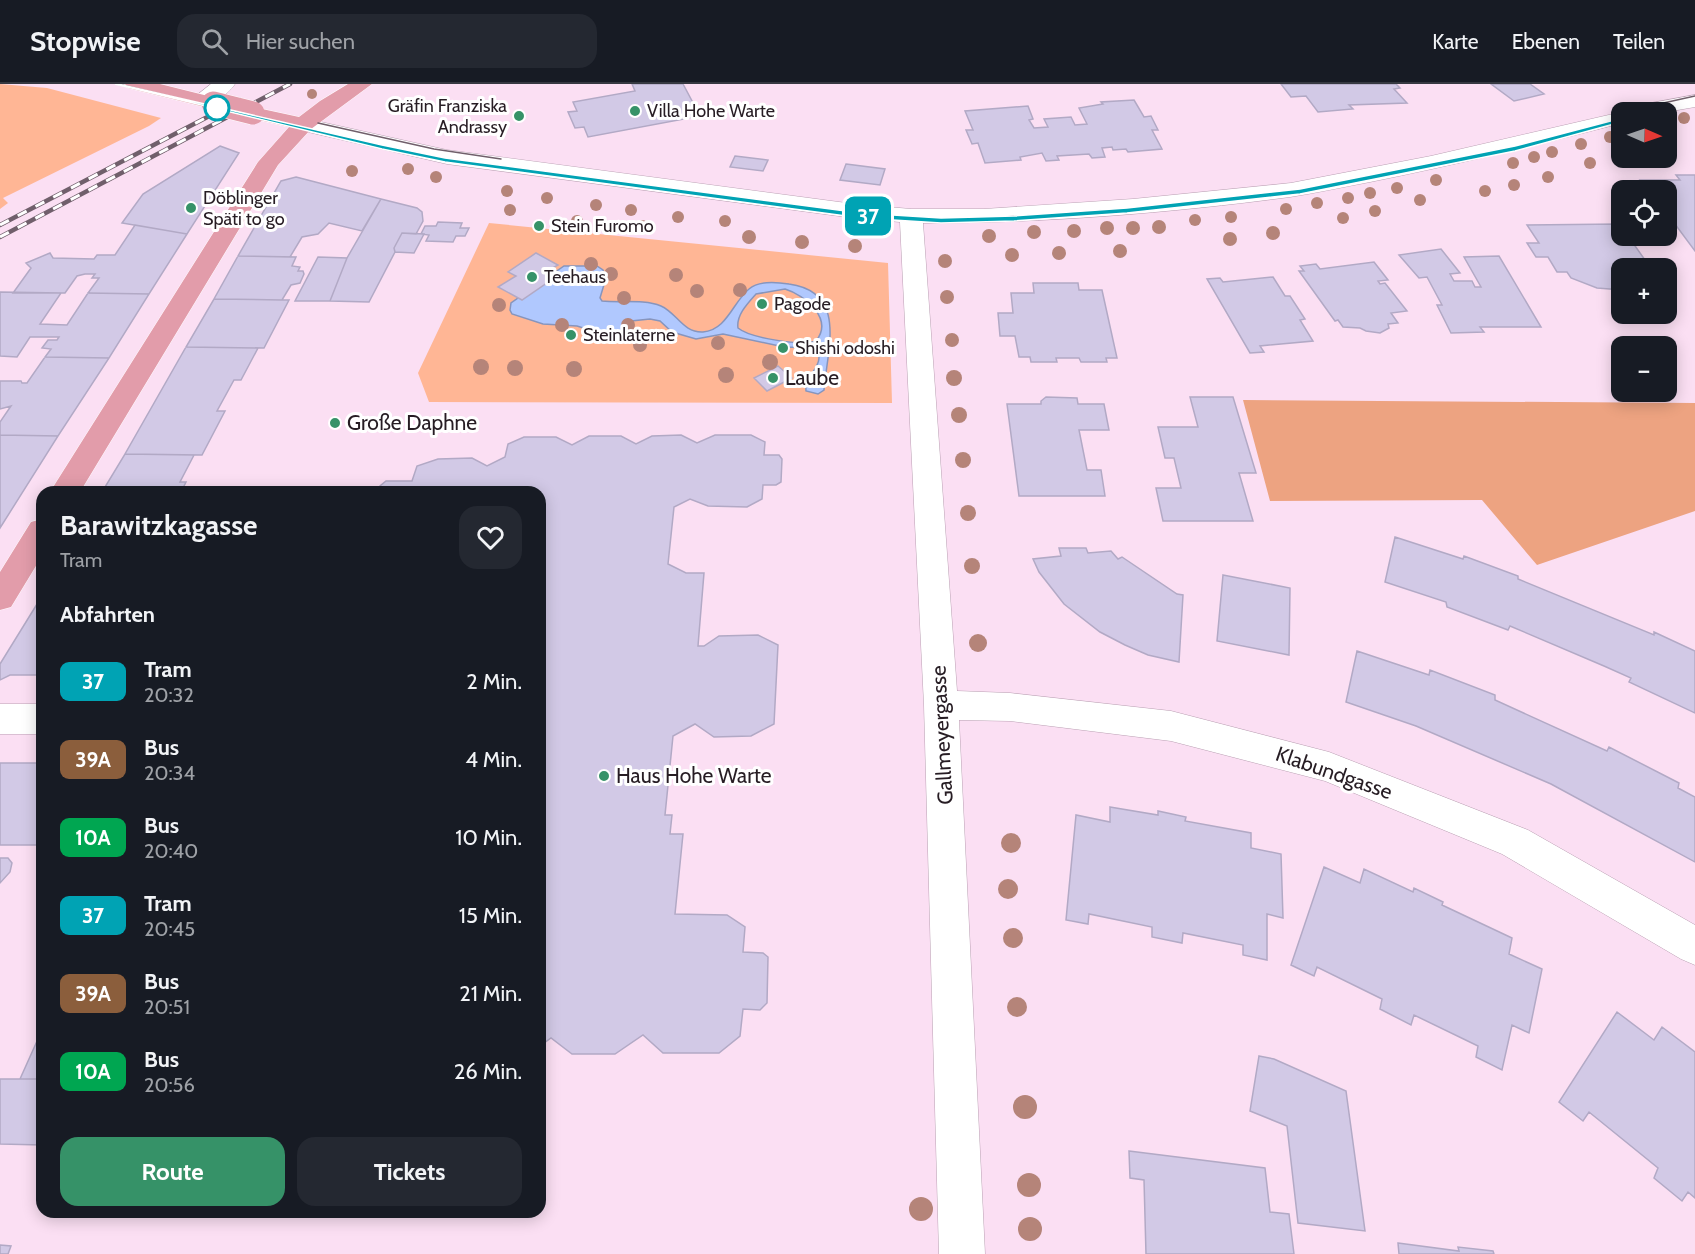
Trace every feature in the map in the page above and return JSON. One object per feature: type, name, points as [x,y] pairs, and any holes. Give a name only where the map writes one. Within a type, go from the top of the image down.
[{"type":"main road","points":[[135,84],[303,124]]},
{"type":"main road","points":[[69,486],[269,162],[303,124],[327,105],[362,84]]},
{"type":"main road","points":[[0,598],[36,540]]},
{"type":"street","points":[[207,102],[225,84]]},
{"type":"street","points":[[1677,104],[1695,100]]},
{"type":"street","points":[[303,124],[447,157],[911,216],[984,216],[1133,206],[1291,190],[1431,163],[1611,119]]},
{"type":"street","name":"Gallmeyergasse","points":[[911,216],[941,705],[962,1254]]},
{"type":"street","name":"Klabundgasse","points":[[941,705],[1010,707],[1172,726],[1329,766],[1515,842],[1695,945]]},
{"type":"street","points":[[0,719],[36,719]]},
{"type":"shaded area","points":[[0,84],[47,88],[161,118],[3,198],[8,203],[0,209]]},
{"type":"shaded area","points":[[489,223],[888,263],[892,403],[429,402],[418,373]]},
{"type":"shaded area","points":[[1243,400],[1695,403],[1695,511],[1537,565],[1482,500],[1270,501]]},
{"type":"water","points":[[564,266],[597,266],[603,270],[606,278],[600,298],[602,301],[640,302],[661,306],[685,326],[703,332],[711,330],[724,321],[743,294],[753,286],[768,282],[808,289],[820,298],[827,311],[830,325],[824,390],[818,394],[806,391],[808,380],[819,360],[816,348],[784,347],[723,334],[696,339],[672,332],[660,321],[650,319],[631,321],[617,333],[605,335],[577,326],[543,324],[512,314],[511,303]],"holes":[[[785,289],[808,302],[819,316],[822,324],[821,333],[816,341],[776,340],[753,335],[738,328],[741,314],[756,294]]]},
{"type":"building","name":"Villa Hohe Warte","points":[[632,84],[683,84],[700,116],[588,137],[584,127],[575,128],[568,112],[577,111],[573,102],[635,91]]},
{"type":"building","points":[[1281,84],[1396,84],[1400,88],[1394,89],[1407,103],[1349,105],[1353,109],[1318,112],[1306,96],[1291,97]]},
{"type":"building","points":[[1491,84],[1530,84],[1544,94],[1514,101]]},
{"type":"building","points":[[1134,100],[1144,117],[1151,116],[1158,130],[1152,130],[1162,149],[1128,152],[1126,149],[1113,150],[1112,147],[1102,148],[1105,157],[1092,158],[1089,154],[1057,156],[1059,160],[1046,161],[1042,153],[1020,157],[1021,160],[985,163],[978,143],[972,144],[966,130],[973,130],[965,111],[1028,106],[1033,119],[1029,120],[1034,128],[1048,127],[1044,119],[1071,117],[1075,125],[1087,124],[1079,108],[1103,104],[1101,102]]},
{"type":"building","points":[[220,146],[239,153],[187,234],[122,223],[143,194]]},
{"type":"building","points":[[735,156],[768,160],[763,171],[730,167]]},
{"type":"building","points":[[846,164],[885,169],[880,185],[840,180]]},
{"type":"building","points":[[1676,175],[1695,175],[1695,251],[1677,227],[1677,180],[1680,180]]},
{"type":"building","points":[[296,177],[381,199],[362,231],[329,223],[318,234],[302,237],[290,257],[238,256],[281,181]]},
{"type":"building","points":[[381,199],[417,208],[422,212],[423,221],[416,234],[402,233],[394,248],[395,252],[369,302],[330,301],[347,258]]},
{"type":"building","points":[[438,222],[462,223],[460,228],[469,228],[465,236],[456,236],[453,242],[426,241],[429,235],[421,234],[425,226],[436,226]]},
{"type":"building","points":[[1611,224],[1611,246],[1635,246],[1644,258],[1611,258],[1611,289],[1597,288],[1571,278],[1567,272],[1557,272],[1548,257],[1536,257],[1527,243],[1539,243],[1527,225]]},
{"type":"building","points":[[135,225],[187,234],[149,294],[88,293],[99,278],[92,278],[95,274],[77,276],[65,293],[13,293],[31,268],[26,263],[50,253],[53,258],[94,259],[97,255],[115,255]]},
{"type":"building","points":[[402,233],[424,234],[414,253],[395,252],[394,248]]},
{"type":"building","points":[[1441,249],[1460,273],[1450,274],[1454,281],[1472,281],[1475,287],[1481,287],[1464,257],[1499,256],[1541,327],[1480,327],[1484,332],[1451,333],[1437,305],[1442,305],[1427,277],[1419,278],[1399,255]]},
{"type":"building","name":"Teehaus","points":[[536,253],[558,265],[544,273],[554,278],[522,300],[498,287],[516,276],[508,272]]},
{"type":"building","points":[[238,256],[296,257],[292,266],[300,267],[298,271],[303,271],[304,274],[300,283],[291,285],[282,300],[214,299]]},
{"type":"building","points":[[318,257],[347,258],[330,301],[295,301]]},
{"type":"building","points":[[1374,262],[1388,280],[1378,281],[1380,284],[1385,283],[1407,311],[1391,313],[1398,323],[1388,324],[1389,328],[1380,333],[1343,327],[1338,320],[1335,321],[1299,271],[1304,271],[1300,266],[1316,264],[1320,269]]},
{"type":"building","points":[[1273,277],[1285,296],[1290,296],[1305,319],[1300,320],[1313,341],[1260,346],[1264,352],[1250,353],[1207,279],[1220,278],[1223,282]]},
{"type":"building","points":[[1033,283],[1078,283],[1079,290],[1102,290],[1117,358],[1106,358],[1107,362],[1081,362],[1079,358],[1056,358],[1057,362],[1031,362],[1030,357],[1019,357],[1015,336],[1000,336],[998,313],[1013,313],[1011,293],[1034,293]]},
{"type":"building","points":[[0,292],[61,293],[40,324],[67,325],[88,293],[149,294],[109,358],[45,357],[51,349],[42,348],[48,340],[57,340],[59,337],[30,337],[17,357],[0,356]]},
{"type":"building","points":[[214,299],[289,300],[264,348],[186,347]]},
{"type":"building","points":[[186,347],[258,348],[241,380],[234,380],[217,411],[225,411],[202,455],[125,454]]},
{"type":"building","points":[[45,357],[109,358],[58,436],[0,435],[0,422],[11,406],[0,409],[0,381],[27,383]]},
{"type":"building","name":"Laube","points":[[778,366],[792,378],[767,391],[754,378]]},
{"type":"building","points":[[1046,397],[1077,398],[1078,404],[1104,404],[1109,430],[1079,430],[1087,470],[1101,470],[1105,496],[1019,496],[1007,404],[1041,404]]},
{"type":"building","points":[[1190,397],[1233,397],[1256,473],[1239,473],[1253,521],[1163,521],[1156,488],[1181,488],[1174,458],[1165,458],[1158,427],[1198,427]]},
{"type":"building","points":[[0,435],[58,436],[0,528]]},
{"type":"building","name":"Haus Hohe Warte","points":[[681,435],[697,443],[715,435],[751,435],[765,442],[764,455],[779,455],[782,459],[781,482],[776,485],[763,485],[762,499],[747,507],[708,506],[690,499],[674,507],[668,564],[686,573],[704,573],[698,646],[704,646],[719,636],[758,635],[778,645],[774,724],[751,736],[714,737],[695,724],[673,736],[665,815],[672,815],[670,834],[683,834],[675,914],[727,915],[745,927],[743,952],[763,953],[768,957],[767,1003],[760,1010],[743,1009],[740,1036],[719,1053],[663,1053],[643,1035],[615,1054],[572,1054],[551,1038],[546,1042],[546,486],[380,486],[386,481],[412,481],[417,466],[438,459],[472,458],[487,466],[505,457],[508,444],[524,437],[556,437],[572,445],[589,436],[621,436],[636,444],[652,436]]},
{"type":"building","points":[[125,454],[194,455],[180,482],[186,482],[184,486],[106,486]]},
{"type":"building","points":[[1395,537],[1463,559],[1464,556],[1518,576],[1518,579],[1654,635],[1654,632],[1695,651],[1695,713],[1629,682],[1631,678],[1510,626],[1508,630],[1447,607],[1446,602],[1385,582]]},
{"type":"building","points":[[1059,548],[1086,548],[1088,553],[1111,551],[1118,559],[1122,557],[1177,594],[1183,595],[1179,662],[1148,655],[1125,645],[1100,632],[1064,604],[1039,572],[1033,559],[1061,556]]},
{"type":"building","points":[[1223,575],[1290,588],[1289,655],[1217,641]]},
{"type":"building","points":[[36,606],[36,675],[10,675],[0,680],[0,664]]},
{"type":"building","points":[[1357,651],[1429,675],[1430,670],[1495,695],[1495,700],[1607,751],[1609,747],[1679,783],[1678,788],[1695,797],[1695,862],[1551,784],[1416,726],[1346,702]]},
{"type":"building","points":[[0,763],[36,763],[36,845],[0,845]]},
{"type":"building","points":[[1110,807],[1158,815],[1158,811],[1186,817],[1185,821],[1251,833],[1251,848],[1281,854],[1283,918],[1267,914],[1267,960],[1243,955],[1243,945],[1183,933],[1182,943],[1152,937],[1152,927],[1089,914],[1088,924],[1066,920],[1076,815],[1110,822]]},
{"type":"building","points":[[0,858],[8,858],[12,863],[10,872],[0,883]]},
{"type":"building","points":[[1324,867],[1360,883],[1364,869],[1413,892],[1414,888],[1443,902],[1442,905],[1512,938],[1509,954],[1542,969],[1529,1033],[1512,1025],[1502,1070],[1476,1057],[1478,1046],[1414,1015],[1411,1025],[1380,1009],[1382,999],[1317,967],[1314,976],[1291,965]]},
{"type":"building","points":[[1617,1012],[1654,1040],[1662,1027],[1695,1052],[1695,1198],[1688,1192],[1682,1201],[1654,1178],[1658,1168],[1589,1112],[1583,1121],[1559,1102]]},
{"type":"building","points":[[36,1043],[36,1079],[20,1079]]},
{"type":"building","points":[[1259,1056],[1274,1059],[1346,1091],[1365,1231],[1298,1223],[1287,1126],[1250,1111]]},
{"type":"building","points":[[0,1079],[36,1079],[36,1145],[0,1144]]},
{"type":"building","points":[[1129,1151],[1265,1168],[1270,1212],[1289,1214],[1294,1254],[1146,1254],[1144,1180],[1130,1178]]},
{"type":"building","points":[[1398,1243],[1459,1251],[1458,1247],[1493,1251],[1494,1254],[1399,1254]]},
{"type":"building","points":[[0,1245],[11,1246],[8,1254],[0,1254]]},
{"type":"tram line","points":[[118,84],[382,147],[457,162],[861,215],[941,220],[1102,212],[1274,196],[1420,169],[1515,148],[1611,123]]},
{"type":"tram line","name":"37","points":[[118,84],[445,160],[861,215],[941,220],[1014,218],[1127,210],[1300,192],[1420,169],[1611,124]]},
{"type":"tram line","points":[[1668,102],[1695,96]]},
{"type":"tram line","points":[[318,123],[434,149],[501,159]]},
{"type":"railway","points":[[0,237],[290,84]]},
{"type":"railway","points":[[0,225],[240,100]]},
{"type":"place","name":"Villa Hohe Warte","points":[[635,111]]},
{"type":"place","name":"Gräfin Franziska Andrassy","points":[[519,116]]},
{"type":"place","name":"Döblinger Späti to go","points":[[191,208]]},
{"type":"place","name":"Stein Furomo","points":[[539,226]]},
{"type":"place","name":"Teehaus","points":[[532,277]]},
{"type":"place","name":"Pagode","points":[[762,304]]},
{"type":"place","name":"Steinlaterne","points":[[571,335]]},
{"type":"place","name":"Shishi odoshi","points":[[783,348]]},
{"type":"place","name":"Laube","points":[[773,378]]},
{"type":"place","name":"Große Daphne","points":[[335,423]]},
{"type":"place","name":"Haus Hohe Warte","points":[[604,776]]}]
